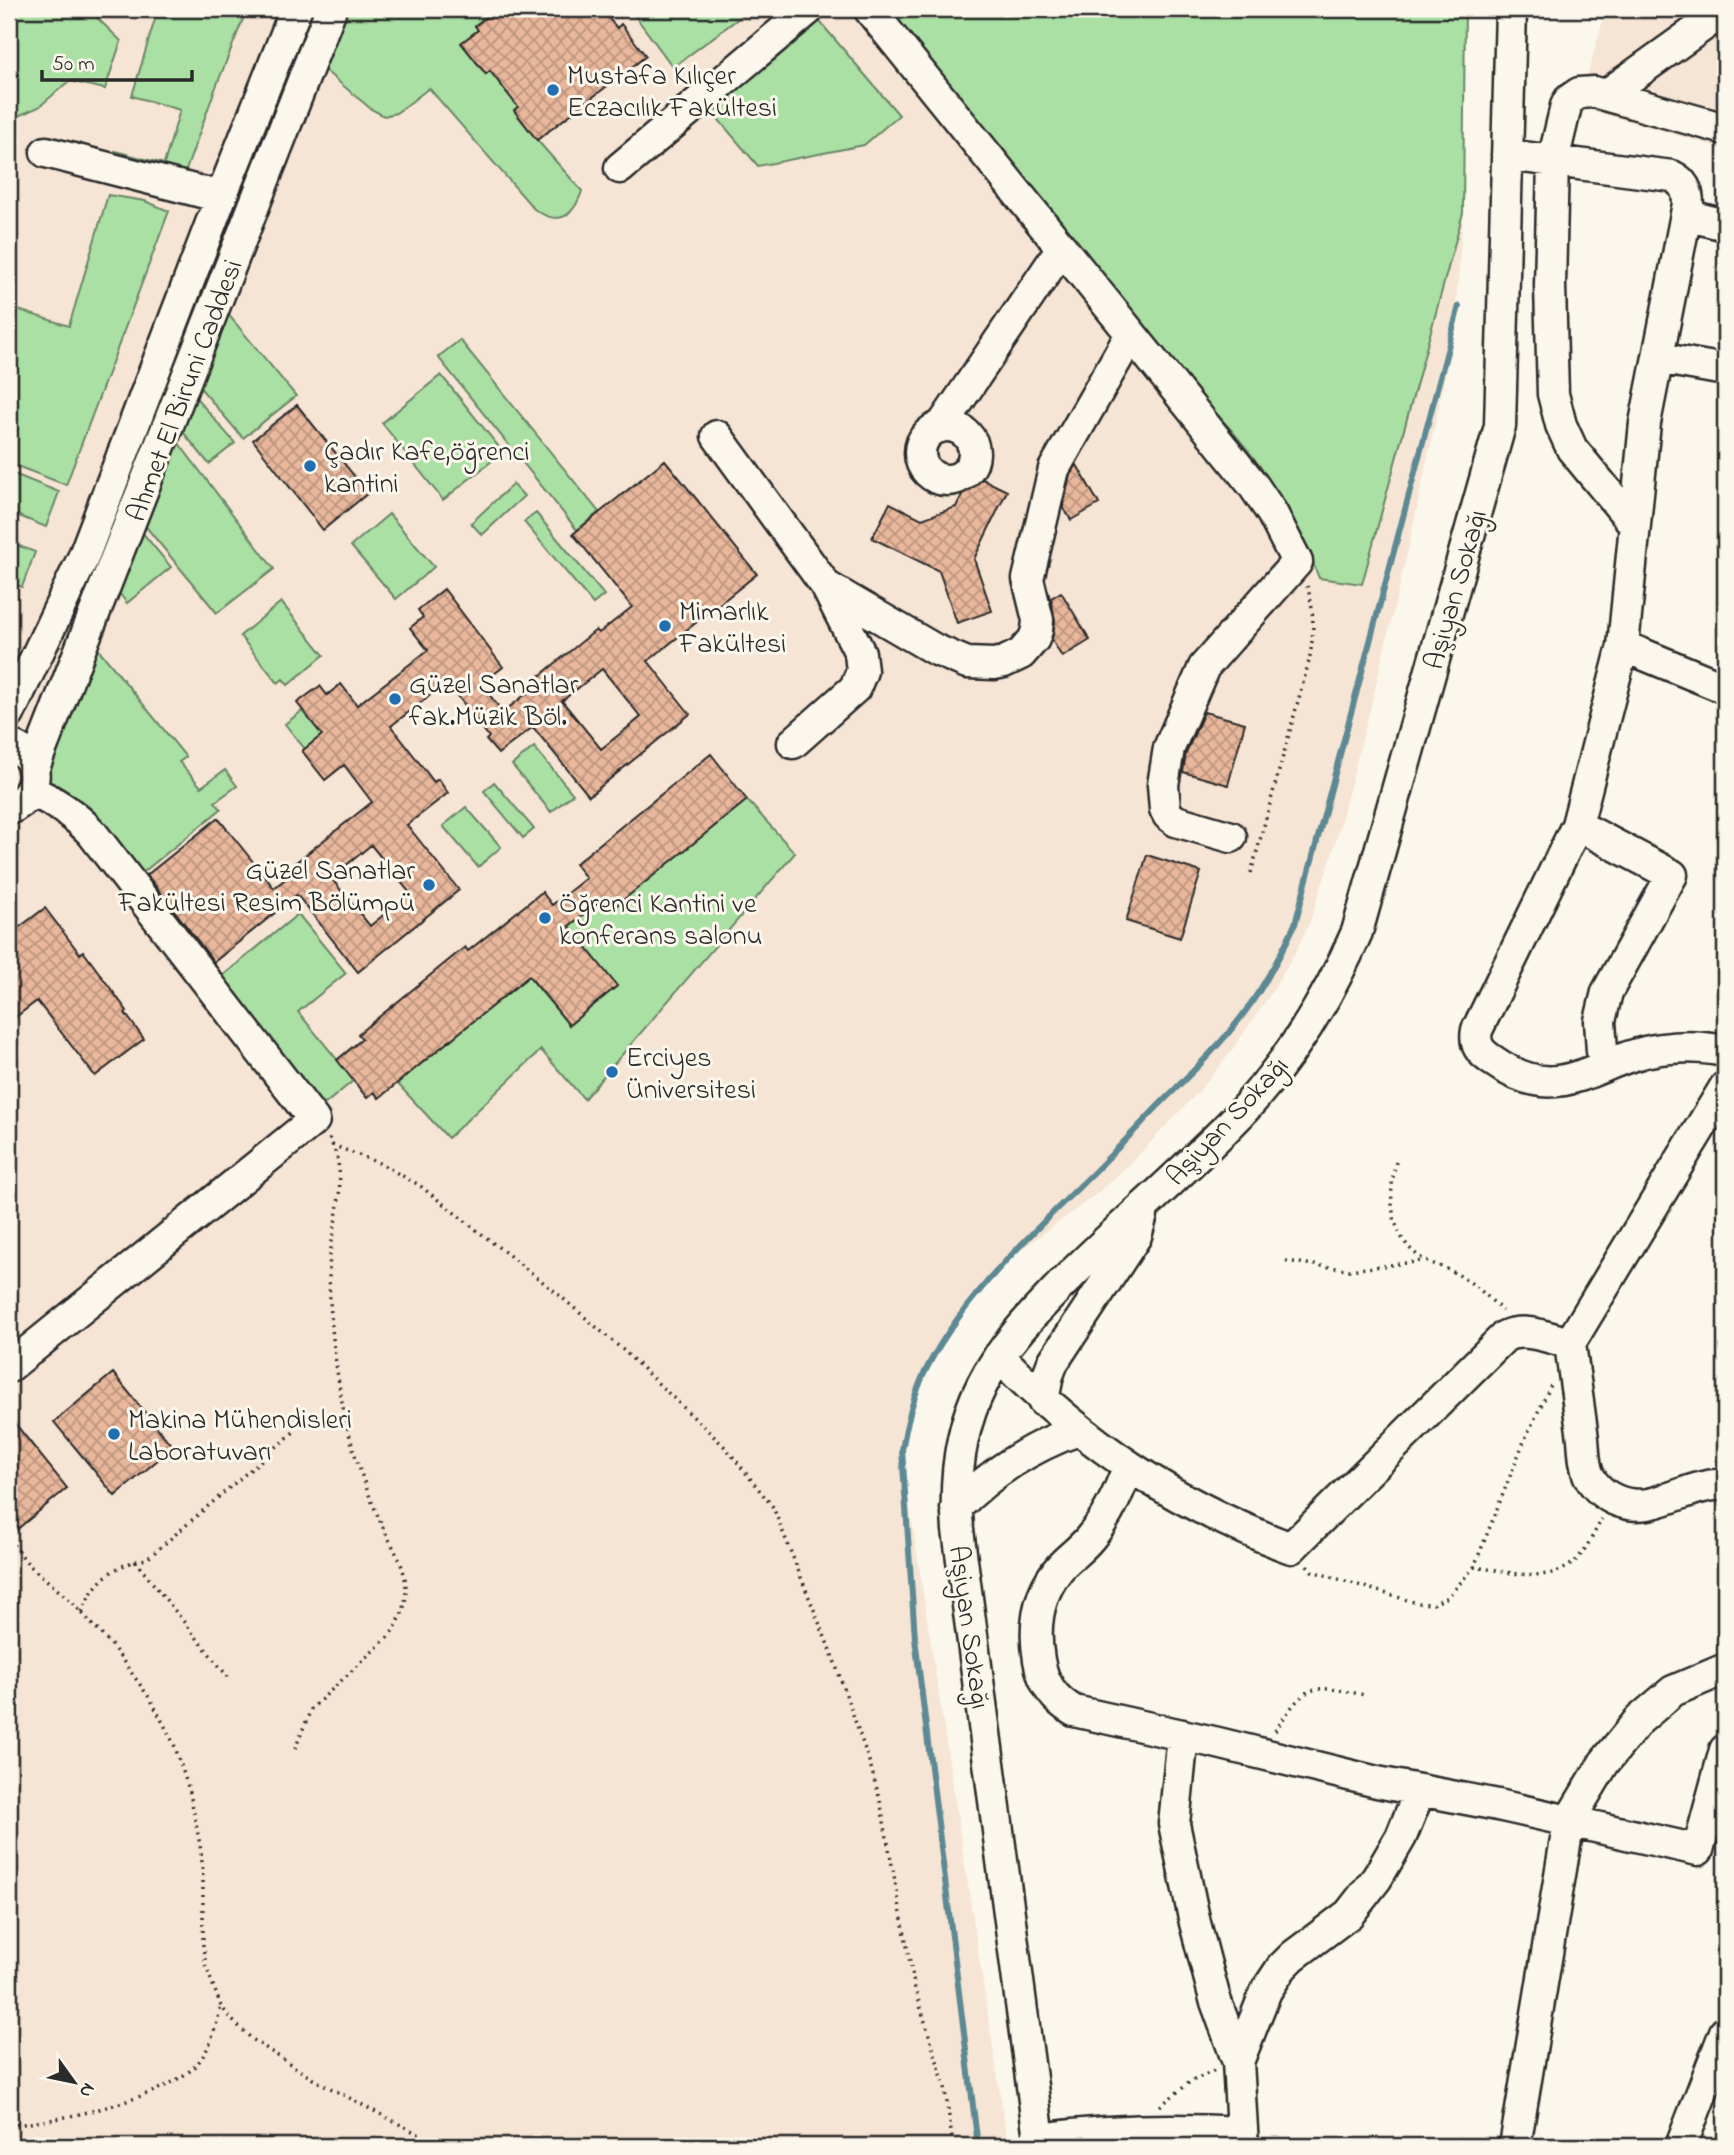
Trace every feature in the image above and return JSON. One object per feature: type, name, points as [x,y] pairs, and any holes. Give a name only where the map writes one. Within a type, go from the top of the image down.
[{"type":"street","name":"Ahmet El Biruni Caddesi","points":[[9,714],[83,558],[296,9]]},
{"type":"street","name":"Ahmet El Biruni Caddesi","points":[[20,799],[331,9]]},
{"type":"street","points":[[620,168],[809,9]]},
{"type":"street","points":[[869,9],[1254,485],[1297,562],[1204,667],[1169,748],[1163,785],[1168,815],[1177,821],[1231,837]]},
{"type":"street","name":"Aşiyan Sokağı","points":[[1040,2142],[956,1508],[958,1465],[963,1438],[976,1398],[999,1356],[1072,1274],[1224,1129],[1268,1082],[1323,1002],[1357,932],[1500,426],[1511,9]]},
{"type":"street","points":[[1606,95],[1725,10]]},
{"type":"street","points":[[1635,525],[1572,449],[1556,409],[1553,394],[1550,286],[1553,161],[1566,106],[1573,96],[1584,91],[1725,129]]},
{"type":"street","points":[[46,152],[221,197]]},
{"type":"street","points":[[1507,155],[1672,176],[1682,183],[1688,204],[1645,423],[1623,646],[1577,825],[1475,1037],[1479,1049],[1498,1065],[1540,1081],[1568,1081],[1637,1054],[1660,1049],[1725,1049]]},
{"type":"street","points":[[1686,215],[1725,225]]},
{"type":"street","points":[[941,427],[1062,248]]},
{"type":"street","points":[[826,586],[934,649],[967,663],[994,664],[1021,654],[1034,639],[1037,629],[1038,620],[1028,579],[1054,468],[1131,334]]},
{"type":"street","points":[[1658,358],[1725,370]]},
{"type":"street","points":[[717,436],[826,586],[860,653],[862,671],[855,688],[793,743]]},
{"type":"street","points":[[1623,646],[1725,688]]},
{"type":"street","points":[[9,745],[23,753],[30,761],[20,799],[58,804],[92,833],[314,1120],[9,1367]]},
{"type":"street","points":[[1577,825],[1672,875],[1608,992],[1602,1013],[1600,1036],[1606,1066]]},
{"type":"street","points":[[1725,1087],[1570,1343],[1587,1474],[1603,1493],[1626,1504],[1649,1504],[1701,1487],[1725,1485]]},
{"type":"street","points":[[1043,1401],[1053,1362],[1136,1236],[1142,1221],[1141,1209]]},
{"type":"street","points":[[999,1356],[1043,1401],[1128,1467],[1207,1513],[1291,1548],[1505,1336],[1520,1331],[1570,1343]]},
{"type":"street","points":[[956,1508],[978,1487],[1025,1453],[1049,1440],[1078,1430]]},
{"type":"street","points":[[1128,1467],[1113,1505],[1084,1545],[1063,1564],[1040,1603],[1036,1632],[1045,1681],[1055,1698],[1074,1711],[1377,1782],[1698,1850],[1725,1750]]},
{"type":"street","points":[[1515,2146],[1569,1821],[1604,1763],[1639,1720],[1673,1691],[1725,1669]]},
{"type":"street","points":[[1040,2142],[1141,2129],[1192,2129],[1242,2139],[1238,2062],[1215,1999],[1195,1923],[1174,1824],[1184,1735]]},
{"type":"street","points":[[1238,2062],[1262,1998],[1273,1978],[1293,1956],[1349,1914],[1377,1878],[1401,1837],[1420,1790]]},
{"type":"street","points":[[1681,2146],[1725,2032]]},
{"type":"path","points":[[1251,873],[1312,643],[1312,608],[1307,584],[1297,562]]},
{"type":"path","points":[[295,1749],[311,1709],[389,1636],[406,1602],[407,1590],[403,1569],[376,1512],[354,1451],[344,1413],[333,1339],[329,1270],[341,1179],[332,1145],[379,1163],[419,1185],[552,1289],[631,1358],[726,1448],[773,1507],[834,1660],[870,1764],[880,1800],[915,1989],[945,2087],[953,2146]]},
{"type":"path","points":[[1395,1162],[1391,1195],[1396,1224],[1409,1247],[1425,1261],[1454,1272],[1480,1290],[1520,1331]]},
{"type":"path","points":[[1286,1261],[1350,1270],[1425,1261]]},
{"type":"path","points":[[1291,1548],[1312,1571],[1425,1604],[1448,1597],[1474,1567],[1524,1441],[1553,1380]]},
{"type":"path","points":[[82,1612],[95,1587],[105,1576],[114,1569],[147,1559],[295,1431]]},
{"type":"path","points":[[1474,1567],[1536,1576],[1564,1569],[1580,1555],[1614,1500]]},
{"type":"path","points":[[9,1539],[29,1565],[82,1612],[113,1647],[164,1722],[183,1768],[193,1806],[203,1871],[203,1945],[206,1967],[221,2006],[240,2029],[282,2060],[345,2097],[441,2146]]},
{"type":"path","points":[[135,1561],[228,1677]]},
{"type":"path","points":[[1260,1753],[1291,1706],[1312,1690],[1329,1688],[1365,1695]]},
{"type":"path","points":[[9,2125],[105,2108],[185,2076],[202,2057],[212,2037],[221,2006]]},
{"type":"path","points":[[1141,2129],[1163,2103],[1190,2082],[1238,2062]]},
{"type":"shaded area","name":"Erciyes Üniversitesi","points":[[9,9],[1465,9],[1463,213],[1454,334],[1407,554],[1371,705],[1332,855],[1310,921],[1275,987],[1230,1053],[1199,1091],[1132,1162],[1095,1195],[1017,1253],[956,1319],[919,1381],[907,1414],[902,1456],[1008,2146],[9,2146]]},
{"type":"shaded area","points":[[1606,9],[1725,9],[1725,149],[1579,107]]},
{"type":"green space","points":[[9,9],[88,9],[121,41],[105,89],[69,81],[39,107],[9,120]]},
{"type":"green space","points":[[158,9],[247,9],[184,176],[111,164],[115,151],[164,164],[180,110],[132,96]]},
{"type":"green space","points":[[320,9],[484,9],[489,14],[475,25],[478,30],[462,43],[485,74],[490,71],[518,107],[514,111],[582,191],[574,208],[557,218],[534,209],[429,88],[396,113],[384,116],[371,109],[303,52]]},
{"type":"green space","points":[[630,9],[751,9],[673,67]]},
{"type":"green space","points":[[809,9],[899,115],[864,145],[758,166],[702,100]]},
{"type":"green space","points":[[888,9],[1465,9],[1463,213],[1362,584],[1319,578],[1287,509],[1245,447]]},
{"type":"green space","points":[[108,195],[145,201],[169,211],[66,485],[9,463],[9,307],[69,326]]},
{"type":"green space","points":[[208,290],[296,396],[243,438],[185,370]]},
{"type":"green space","points":[[460,340],[599,512],[577,530],[438,357]]},
{"type":"green space","points":[[441,375],[503,452],[443,500],[382,423]]},
{"type":"green space","points":[[181,380],[235,443],[209,464],[166,411]]},
{"type":"green space","points":[[162,421],[274,569],[217,613],[128,505]]},
{"type":"green space","points":[[9,472],[59,492],[46,527],[9,512]]},
{"type":"green space","points":[[513,484],[524,496],[482,535],[471,523]]},
{"type":"green space","points":[[126,513],[171,567],[127,603],[102,571]]},
{"type":"green space","points":[[536,513],[604,595],[593,604],[524,522]]},
{"type":"green space","points":[[389,514],[434,567],[396,599],[351,546]]},
{"type":"green space","points":[[9,542],[35,552],[22,587],[9,582]]},
{"type":"green space","points":[[281,602],[324,655],[288,685],[283,679],[278,683],[240,636]]},
{"type":"green space","points":[[90,639],[186,757],[179,762],[201,787],[225,770],[237,786],[215,802],[221,809],[120,891],[25,769]]},
{"type":"green space","points":[[302,711],[322,735],[305,749],[285,724]]},
{"type":"green space","points":[[534,747],[573,794],[551,812],[512,765]]},
{"type":"green space","points":[[494,782],[534,829],[523,838],[484,791]]},
{"type":"green space","points":[[747,800],[795,853],[584,1099],[541,1050],[448,1138],[397,1083],[529,976],[569,1025],[617,986],[569,926],[603,899],[612,909]]},
{"type":"green space","points":[[466,807],[501,847],[478,867],[443,826]]},
{"type":"green space","points":[[298,914],[346,973],[298,1012],[354,1080],[313,1114],[209,987]]},
{"type":"building","name":"Mustafa Kılıçer Eczacılık Fakültesi","points":[[496,9],[601,9],[617,28],[621,24],[646,56],[537,140],[514,110],[518,107],[490,71],[486,74],[461,43],[478,30],[475,26]]},
{"type":"building","name":"Çadır Kafe,öğrenci kantini","points":[[297,405],[368,493],[323,530],[253,440]]},
{"type":"building","points":[[665,460],[757,574],[648,661],[690,714],[589,796],[533,727],[498,754],[486,740],[489,737],[447,682],[391,726],[434,782],[438,779],[448,793],[407,825],[459,890],[358,972],[297,895],[214,962],[147,875],[218,818],[274,888],[299,868],[295,863],[372,802],[344,765],[325,780],[302,751],[322,735],[297,703],[320,686],[327,695],[341,684],[357,705],[428,650],[410,628],[423,617],[418,610],[444,589],[503,667],[481,684],[503,712],[530,691],[526,687],[596,630],[599,633],[632,607],[573,534]],"holes":[[[602,669],[641,717],[601,749],[562,701]],[[371,845],[410,893],[370,926],[331,878]]]},
{"type":"building","points":[[1077,465],[1099,504],[1071,520],[1063,507],[1070,475]]},
{"type":"building","points":[[972,474],[1007,491],[974,559],[992,611],[957,623],[939,571],[872,538],[890,503],[922,519],[956,507]]},
{"type":"building","points":[[1061,592],[1090,640],[1062,657],[1052,640],[1055,621],[1051,598]]},
{"type":"building","points":[[1204,712],[1245,723],[1228,785],[1183,772],[1186,753]]},
{"type":"building","name":"Öğrenci Kantini ve konferans salonu","points":[[711,754],[747,800],[612,909],[603,899],[569,926],[617,986],[569,1025],[529,976],[379,1098],[374,1092],[367,1098],[337,1060],[362,1039],[358,1034],[465,947],[468,951],[542,892],[552,905],[586,878],[575,864]]},
{"type":"building","points":[[1147,855],[1201,872],[1180,938],[1126,921]]},
{"type":"building","points":[[45,908],[80,954],[83,951],[144,1039],[95,1076],[37,1001],[9,1022],[9,935]]},
{"type":"building","name":"Makina Mühendisleri Laboratuvarı","points":[[113,1373],[173,1447],[115,1496],[54,1422]]},
{"type":"building","name":"Makina Mühendisleri Laboratuvarı","points":[[9,1416],[67,1488],[9,1536]]},
{"type":"waterway","points":[[978,2146],[915,1638],[902,1450],[910,1413],[922,1378],[936,1351],[972,1300],[1014,1252],[1222,1040],[1242,1016],[1271,972],[1295,924],[1459,306]]},
{"type":"place","name":"Mustafa Kılıçer Eczacılık Fakültesi","points":[[553,90]]},
{"type":"place","name":"Çadır Kafe,öğrenci kantini","points":[[310,466]]},
{"type":"place","name":"Mimarlık Fakültesi","points":[[665,626]]},
{"type":"place","name":"Güzel Sanatlar fak.Müzik Böl.","points":[[395,699]]},
{"type":"place","name":"Güzel Sanatlar Fakültesi Resim Bölümpü","points":[[429,885]]},
{"type":"place","name":"Öğrenci Kantini ve konferans salonu","points":[[545,918]]},
{"type":"place","name":"Erciyes Üniversitesi","points":[[612,1072]]},
{"type":"place","name":"Makina Mühendisleri Laboratuvarı","points":[[114,1434]]}]
